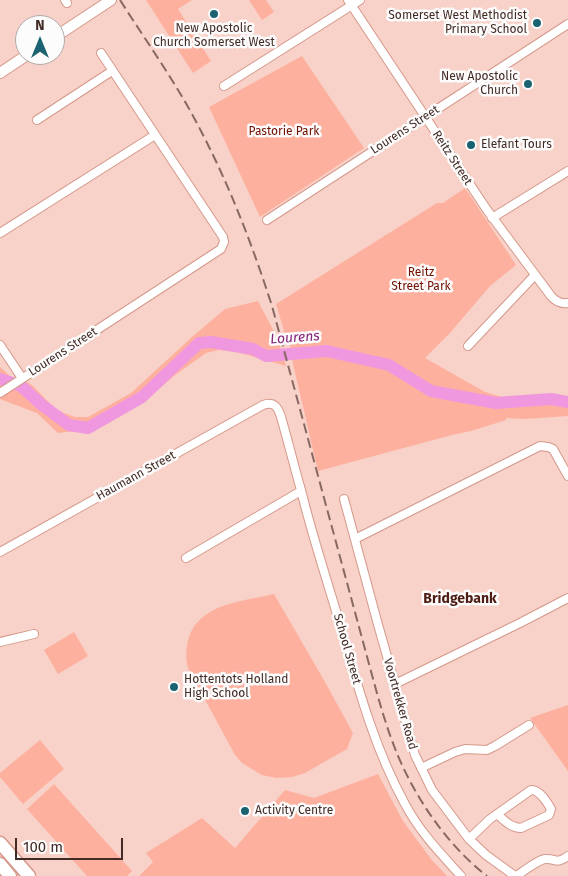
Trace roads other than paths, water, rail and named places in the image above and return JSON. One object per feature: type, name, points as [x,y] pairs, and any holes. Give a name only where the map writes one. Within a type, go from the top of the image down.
[{"type":"highway","points":[[0,843],[29,876]]},
{"type":"highway","points":[[0,864],[10,876]]},
{"type":"main road","points":[[65,30],[111,0]]},
{"type":"main road","points":[[0,73],[15,63]]},
{"type":"street","points":[[224,86],[350,3],[360,0]]},
{"type":"street","name":"Reitz Street","points":[[350,3],[492,218],[554,300],[568,303]]},
{"type":"street","name":"Lourens Street","points":[[267,220],[568,24]]},
{"type":"street","points":[[0,233],[155,134],[101,53]]},
{"type":"street","points":[[37,120],[112,71]]},
{"type":"street","name":"Lourens Street","points":[[0,393],[221,249],[224,242],[223,237],[155,134]]},
{"type":"street","points":[[492,218],[568,171]]},
{"type":"street","points":[[468,346],[535,275]]},
{"type":"street","points":[[0,345],[19,380]]},
{"type":"street","name":"Haumann Street","points":[[0,552],[254,410],[267,404],[273,404]]},
{"type":"street","name":"School Street","points":[[273,404],[279,409],[355,675],[368,717],[387,766],[405,804],[417,823],[461,876]]},
{"type":"street","points":[[355,539],[540,446],[553,450],[568,476]]},
{"type":"street","points":[[186,558],[301,491]]},
{"type":"street","name":"Voortrekker Road","points":[[344,499],[376,621],[415,755],[432,790],[469,839],[486,855],[516,876]]},
{"type":"street","points":[[395,684],[568,598]]},
{"type":"street","points":[[0,642],[34,634]]},
{"type":"street","points":[[421,768],[465,749],[486,750],[529,725]]},
{"type":"street","points":[[469,839],[490,818],[531,790],[538,791],[551,809],[549,815],[521,828],[512,826],[497,814]]},
{"type":"street","points":[[516,876],[541,860],[558,861],[568,856]]},
{"type":"waterway","name":"Lourens","points":[[0,379],[21,386],[42,405],[69,425],[88,428],[142,397],[199,343],[211,342],[253,349],[266,356],[327,351],[389,365],[431,391],[496,403],[551,399],[568,402]]},
{"type":"railway","points":[[120,0],[193,116],[213,154],[249,240],[272,306],[377,694],[396,751],[413,786],[434,820],[472,864],[487,876]]},
{"type":"place","name":"New Apostolic Church Somerset West","points":[[214,14]]},
{"type":"place","name":"Somerset West Methodist Primary School","points":[[537,23]]},
{"type":"place","name":"New Apostolic Church","points":[[528,84]]},
{"type":"place","name":"Elefant Tours","points":[[471,145]]},
{"type":"place","name":"Hottentots Holland High School","points":[[174,687]]},
{"type":"place","name":"Activity Centre","points":[[245,811]]},
{"type":"district","name":"Bridgebank","points":[[460,599]]},
{"type":"park label","name":"Pastorie Park","points":[[284,132]]},
{"type":"park label","name":"Reitz Street Park","points":[[421,280]]}]
